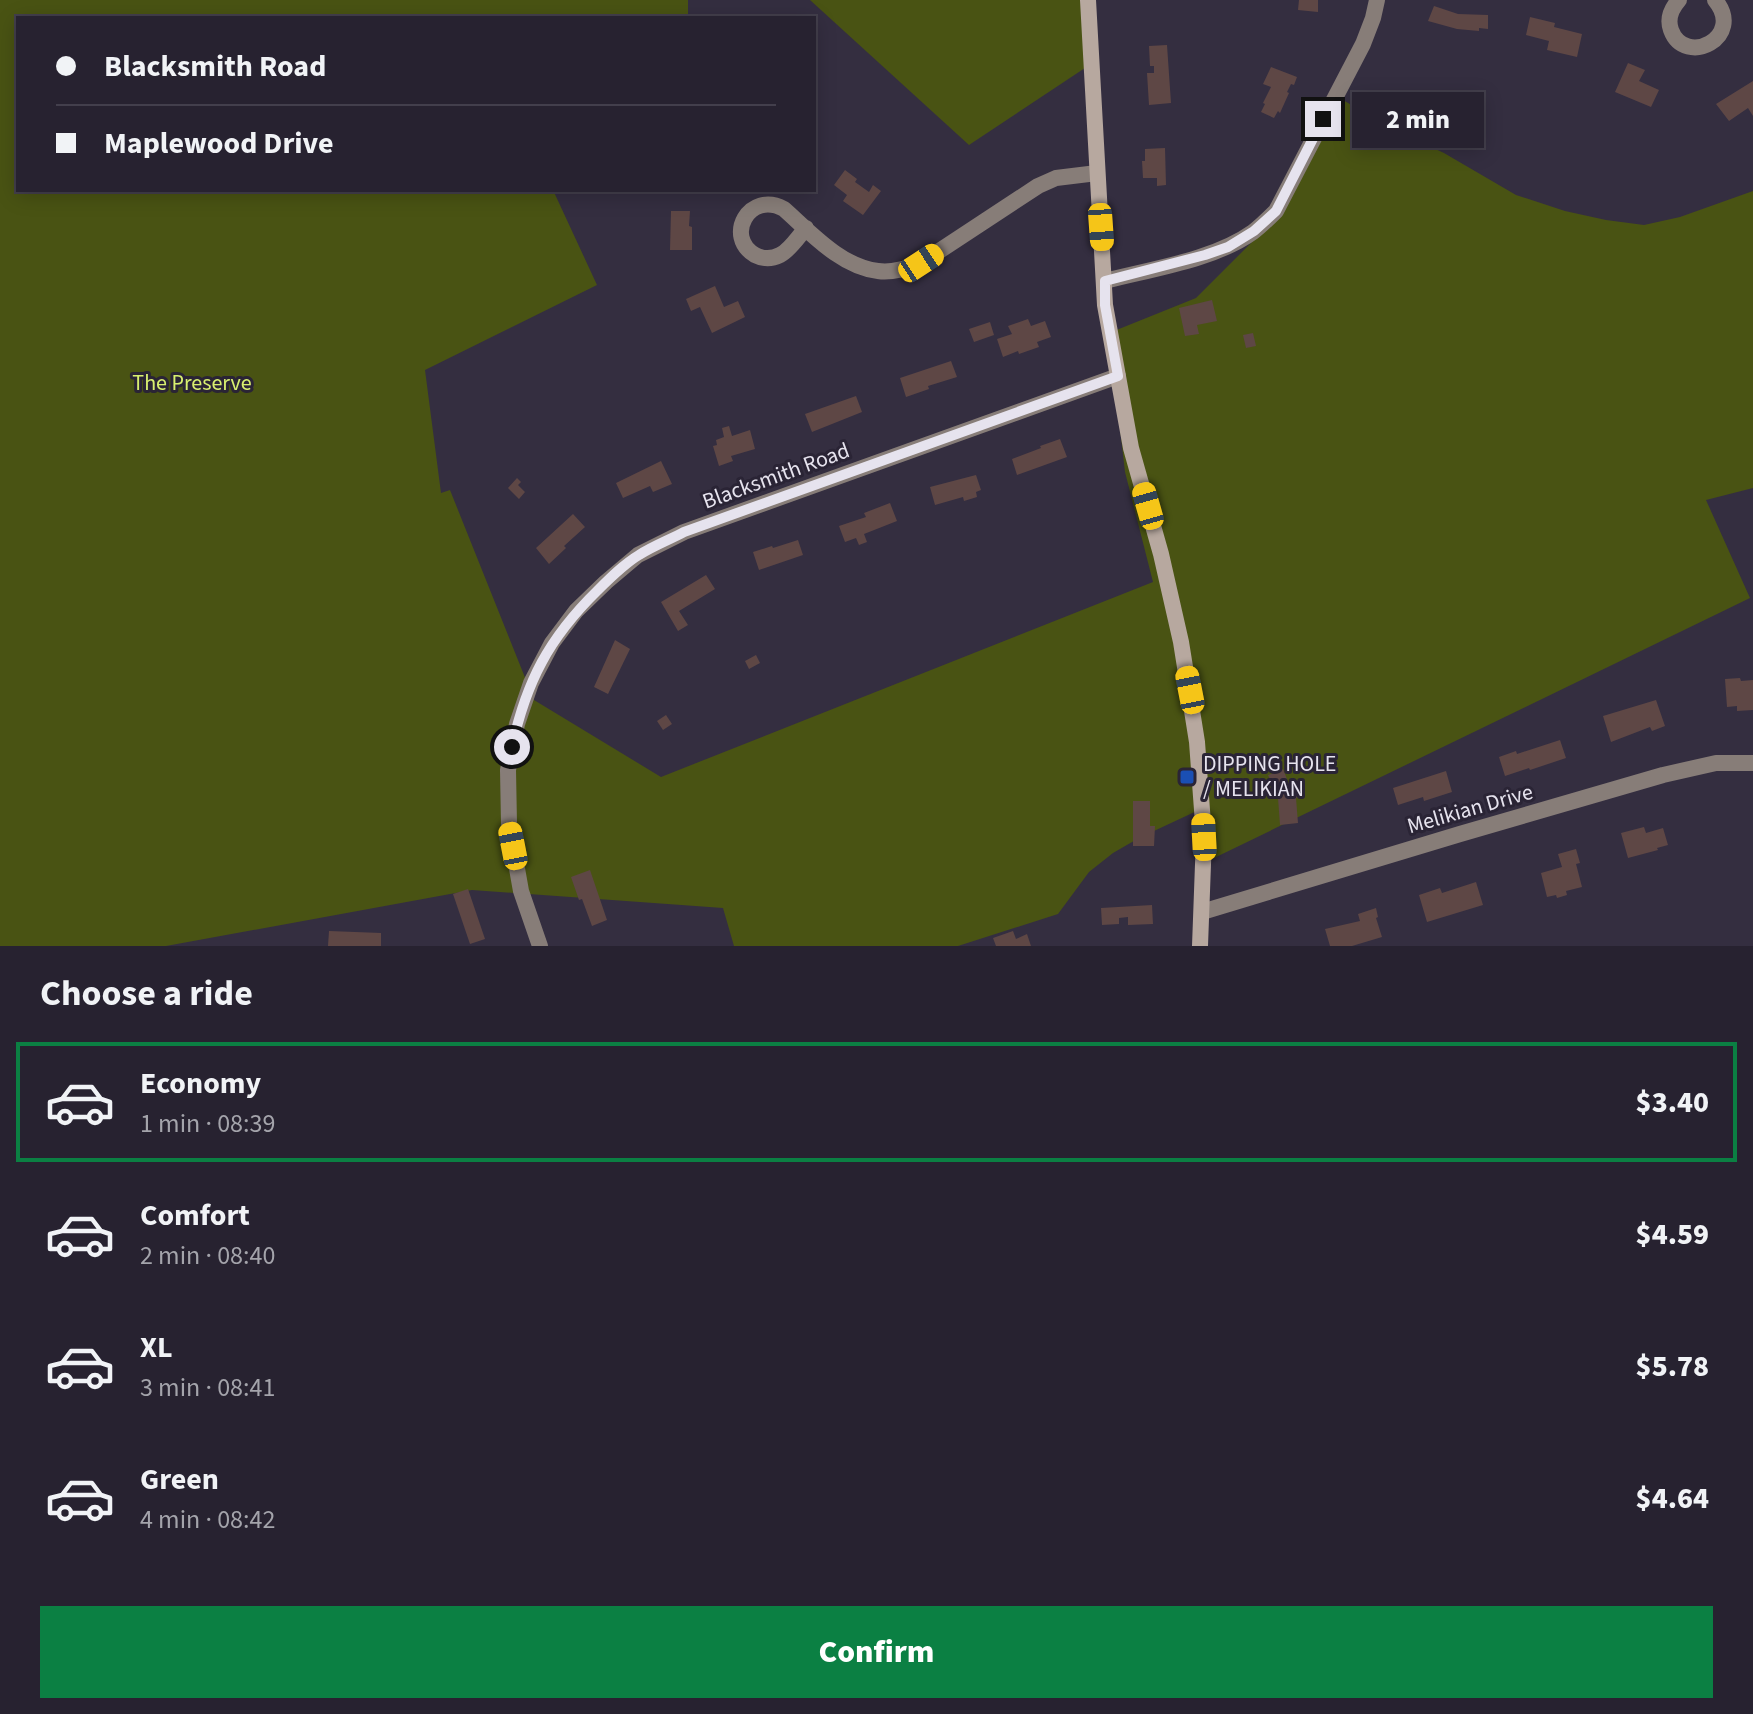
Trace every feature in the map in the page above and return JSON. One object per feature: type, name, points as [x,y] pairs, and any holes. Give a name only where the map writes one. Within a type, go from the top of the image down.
[{"type":"main road","points":[[1088,0],[1105,305],[1131,448],[1167,577],[1190,690],[1204,837],[1200,946]]},
{"type":"street","points":[[1105,281],[1228,247],[1254,231],[1276,211],[1363,44],[1377,0]]},
{"type":"street","points":[[1670,3],[1673,35],[1686,45],[1702,47],[1712,43],[1722,30],[1723,14],[1715,0]]},
{"type":"street","points":[[806,228],[841,256],[862,267],[892,271],[921,263],[1038,186],[1056,178],[1097,173]]},
{"type":"street","name":"Blacksmith Road","points":[[540,946],[521,891],[509,824],[508,770],[517,724],[531,683],[552,643],[576,611],[638,555],[684,532],[1118,376]]},
{"type":"street","name":"Melikian Drive","points":[[1202,912],[1663,775],[1716,763],[1753,763]]},
{"type":"green space","name":"The Preserve","points":[[0,0],[688,0],[688,16],[16,16],[16,192],[554,192],[597,285],[425,370],[441,493],[450,490],[534,700],[661,777],[1153,582],[1125,472],[1109,333],[1196,298],[1262,232],[1338,97],[1516,195],[1565,211],[1644,225],[1680,217],[1753,191],[1753,488],[1706,500],[1750,598],[1212,859],[1201,809],[1113,853],[1089,872],[1058,914],[958,946],[734,946],[723,908],[472,890],[166,946],[0,946]]},
{"type":"green space","points":[[810,0],[1085,0],[1088,66],[969,145]]},
{"type":"building","points":[[1299,0],[1318,0],[1318,12],[1298,10]]},
{"type":"building","points":[[1434,6],[1458,14],[1488,15],[1488,29],[1457,29],[1428,21]]},
{"type":"building","points":[[1530,17],[1582,34],[1577,57],[1547,50],[1549,41],[1526,35]]},
{"type":"building","points":[[1167,45],[1171,103],[1149,105],[1147,73],[1154,73],[1154,66],[1150,66],[1149,46]]},
{"type":"building","points":[[1628,63],[1645,70],[1639,81],[1659,90],[1651,107],[1615,92]]},
{"type":"building","points":[[1271,67],[1297,77],[1287,92],[1280,113],[1278,111],[1274,118],[1261,112],[1271,87],[1263,84]]},
{"type":"building","points":[[1753,81],[1753,116],[1748,108],[1729,121],[1716,104]]},
{"type":"building","points":[[1165,148],[1166,185],[1157,186],[1157,178],[1143,178],[1142,161],[1145,161],[1145,149]]},
{"type":"building","points":[[845,170],[869,192],[873,185],[881,191],[863,215],[843,201],[847,195],[834,185]]},
{"type":"building","points":[[671,211],[690,211],[692,250],[670,250]]},
{"type":"building","points":[[715,286],[724,307],[738,301],[745,317],[712,333],[700,307],[691,311],[686,299]]},
{"type":"building","points":[[1212,300],[1217,321],[1197,325],[1199,334],[1185,336],[1179,308]]},
{"type":"building","points":[[1028,319],[1031,326],[1045,321],[1051,337],[1037,342],[1039,347],[1003,357],[997,339],[1012,334],[1008,326]]},
{"type":"building","points":[[990,322],[994,335],[974,342],[969,329]]},
{"type":"building","points":[[1253,333],[1256,346],[1246,348],[1243,335]]},
{"type":"building","points":[[951,361],[957,377],[906,397],[900,378]]},
{"type":"building","points":[[856,396],[862,412],[812,432],[805,414]]},
{"type":"building","points":[[729,426],[732,436],[750,430],[755,449],[731,456],[733,461],[719,466],[713,446],[717,445],[716,440],[724,437],[722,428]]},
{"type":"building","points":[[1060,439],[1067,457],[1017,475],[1012,459]]},
{"type":"building","points":[[661,461],[672,484],[653,492],[650,486],[623,498],[616,483]]},
{"type":"building","points":[[976,475],[981,490],[976,492],[977,497],[964,501],[963,497],[935,505],[930,487]]},
{"type":"building","points":[[517,478],[521,482],[518,485],[525,492],[519,499],[508,488]]},
{"type":"building","points":[[890,503],[897,521],[864,534],[867,542],[859,545],[856,538],[845,542],[839,526],[866,517],[864,513]]},
{"type":"building","points":[[573,514],[585,527],[549,564],[536,548]]},
{"type":"building","points":[[798,540],[803,555],[759,570],[753,552]]},
{"type":"building","points":[[706,575],[715,589],[679,611],[688,625],[678,631],[661,602]]},
{"type":"building","points":[[615,640],[630,649],[608,694],[594,687]]},
{"type":"building","points":[[756,655],[760,663],[749,669],[745,661]]},
{"type":"building","points":[[1740,678],[1741,681],[1753,680],[1753,710],[1737,711],[1737,706],[1727,707],[1725,679]]},
{"type":"building","points":[[1656,700],[1665,726],[1652,731],[1650,727],[1611,742],[1603,716]]},
{"type":"building","points":[[666,715],[672,724],[663,730],[657,721]]},
{"type":"building","points":[[1560,740],[1566,758],[1505,776],[1499,757]]},
{"type":"building","points":[[1283,769],[1289,784],[1298,780],[1305,795],[1296,798],[1298,823],[1280,825],[1278,798],[1268,775]]},
{"type":"building","points":[[1446,771],[1452,792],[1398,805],[1393,788]]},
{"type":"building","points":[[1133,801],[1150,801],[1150,826],[1155,826],[1154,846],[1133,846]]},
{"type":"building","points":[[1644,827],[1646,833],[1663,828],[1668,845],[1628,858],[1621,833]]},
{"type":"building","points":[[1576,849],[1582,887],[1566,891],[1567,895],[1557,898],[1556,895],[1547,897],[1541,873],[1562,867],[1558,854]]},
{"type":"building","points":[[590,870],[607,920],[592,926],[571,877]]},
{"type":"building","points":[[1476,882],[1483,905],[1427,922],[1419,895],[1440,888],[1442,893]]},
{"type":"building","points":[[468,889],[485,939],[470,944],[453,894]]},
{"type":"building","points":[[1152,905],[1153,924],[1128,925],[1128,917],[1119,918],[1119,924],[1102,925],[1101,908]]},
{"type":"building","points":[[1376,908],[1382,937],[1352,946],[1330,946],[1325,929],[1360,921],[1358,914]]},
{"type":"building","points":[[329,931],[381,933],[381,946],[328,946]]},
{"type":"building","points":[[1013,931],[1016,939],[1027,934],[1031,946],[996,946],[993,938]]},
{"type":"place","name":"DIPPING HOLE / MELIKIAN","points":[[1187,777]]},
{"type":"route","points":[[512,747],[531,683],[552,643],[576,611],[638,555],[684,532],[1118,376],[1105,305],[1105,281],[1205,255],[1228,247],[1254,231],[1276,211],[1323,119]]}]
